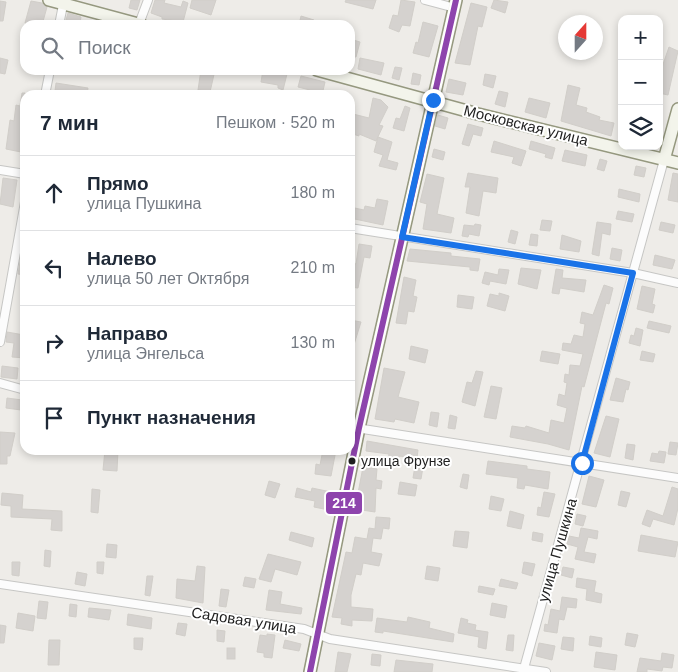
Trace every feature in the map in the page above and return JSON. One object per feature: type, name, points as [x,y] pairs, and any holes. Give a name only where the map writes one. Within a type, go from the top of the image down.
[{"type":"main road","points":[[49,0],[63,2],[124,20]]},
{"type":"main road","points":[[355,423],[402,237],[455,4]]},
{"type":"main road","name":"Московская улица","points":[[336,75],[433,100],[478,114],[678,163]]},
{"type":"main road","name":"улица Пушкина","points":[[664,160],[678,109]]},
{"type":"main road","points":[[310,672],[349,455]]},
{"type":"street","points":[[142,20],[148,0]]},
{"type":"street","points":[[425,0],[455,4]]},
{"type":"street","points":[[59,20],[63,2]]},
{"type":"street","points":[[46,90],[49,75]]},
{"type":"street","name":"улица Пушкина","points":[[523,670],[582,463],[664,160]]},
{"type":"street","points":[[0,170],[20,173]]},
{"type":"street","points":[[355,229],[633,273],[678,283]]},
{"type":"street","points":[[0,342],[20,230]]},
{"type":"street","points":[[0,383],[20,389]]},
{"type":"street","points":[[355,427],[678,478]]},
{"type":"street","name":"Садовая улица","points":[[0,584],[304,629],[330,639],[546,672]]},
{"type":"building","points":[[131,0],[140,0],[137,10],[129,8]]},
{"type":"building","points":[[155,0],[165,0],[164,3],[181,7],[183,1],[188,3],[184,20],[162,19],[162,17],[151,13]]},
{"type":"building","points":[[192,0],[216,0],[211,15],[190,8]]},
{"type":"building","points":[[346,0],[376,0],[373,9],[345,2]]},
{"type":"building","points":[[401,0],[415,2],[410,26],[402,25],[399,32],[389,28],[393,15],[398,16]]},
{"type":"building","points":[[494,0],[508,2],[505,13],[491,8]]},
{"type":"building","points":[[0,1],[6,2],[3,21],[0,21]]},
{"type":"building","points":[[31,1],[42,3],[47,7],[43,20],[26,20]]},
{"type":"building","points":[[471,3],[487,7],[482,27],[478,26],[470,65],[455,63]]},
{"type":"building","points":[[68,13],[81,17],[80,20],[66,20]]},
{"type":"building","points":[[301,16],[314,20],[300,20]]},
{"type":"building","points":[[423,22],[438,26],[429,57],[413,53],[416,42],[418,43]]},
{"type":"building","points":[[355,40],[360,42],[355,57]]},
{"type":"building","points":[[669,47],[678,51],[668,95],[663,94],[663,64]]},
{"type":"building","points":[[0,58],[8,60],[5,74],[0,73]]},
{"type":"building","points":[[360,58],[384,63],[381,75],[358,69]]},
{"type":"building","points":[[395,67],[402,68],[399,80],[392,78]]},
{"type":"building","points":[[413,73],[421,75],[419,85],[411,84]]},
{"type":"building","points":[[485,74],[496,76],[493,88],[483,85]]},
{"type":"building","points":[[200,75],[214,75],[210,90],[198,90]]},
{"type":"building","points":[[262,75],[287,75],[283,90],[278,88],[278,85],[261,82]]},
{"type":"building","points":[[301,76],[325,82],[323,90],[310,90],[298,87]]},
{"type":"building","points":[[449,79],[466,83],[463,95],[446,92]]},
{"type":"building","points":[[56,83],[88,88],[88,90],[55,90]]},
{"type":"building","points":[[568,85],[580,88],[576,105],[587,108],[586,112],[600,117],[599,120],[614,123],[611,136],[561,121]]},
{"type":"building","points":[[499,91],[508,93],[505,107],[495,104]]},
{"type":"building","points":[[373,98],[381,100],[388,107],[379,125],[383,126],[376,141],[359,134],[359,136],[355,135],[355,114],[369,118]]},
{"type":"building","points":[[529,98],[550,103],[546,118],[525,112]]},
{"type":"building","points":[[16,105],[20,106],[20,152],[6,149],[10,120],[14,121]]},
{"type":"building","points":[[405,106],[410,108],[404,131],[393,128],[396,118],[400,119]]},
{"type":"building","points":[[438,115],[448,118],[445,129],[435,126]]},
{"type":"building","points":[[468,124],[483,128],[481,136],[473,134],[469,146],[462,144]]},
{"type":"building","points":[[378,137],[392,142],[387,160],[398,163],[396,170],[379,166],[383,155],[374,152]]},
{"type":"building","points":[[494,141],[526,151],[521,166],[512,163],[514,157],[491,152]]},
{"type":"building","points":[[531,141],[555,148],[552,159],[545,157],[546,154],[529,149]]},
{"type":"building","points":[[434,149],[445,152],[443,160],[432,157]]},
{"type":"building","points":[[565,150],[587,155],[585,166],[562,161]]},
{"type":"building","points":[[600,159],[607,161],[604,171],[597,169]]},
{"type":"building","points":[[636,166],[646,168],[644,177],[634,175]]},
{"type":"building","points":[[468,173],[498,178],[496,193],[483,191],[479,216],[466,213],[470,187],[465,187]]},
{"type":"building","points":[[673,173],[678,174],[678,202],[668,200]]},
{"type":"building","points":[[427,174],[444,178],[437,214],[454,218],[451,233],[423,229],[427,204],[420,202]]},
{"type":"building","points":[[3,178],[17,180],[13,207],[0,204]]},
{"type":"building","points":[[619,189],[640,194],[639,202],[618,197]]},
{"type":"building","points":[[377,199],[388,201],[383,225],[355,219],[355,208],[364,210],[365,206],[375,208]]},
{"type":"building","points":[[618,211],[634,214],[632,222],[616,219]]},
{"type":"building","points":[[542,220],[552,221],[550,231],[540,230]]},
{"type":"building","points":[[597,222],[611,224],[610,235],[602,233],[599,256],[592,254]]},
{"type":"building","points":[[661,222],[675,225],[673,233],[659,230]]},
{"type":"building","points":[[475,224],[481,225],[479,236],[469,234],[468,237],[462,236],[464,225],[474,226]]},
{"type":"building","points":[[511,230],[518,232],[515,244],[508,242]]},
{"type":"building","points":[[531,234],[538,235],[537,246],[529,245]]},
{"type":"building","points":[[562,235],[581,241],[579,252],[560,249]]},
{"type":"building","points":[[359,244],[372,246],[370,258],[364,257],[358,288],[355,288]]},
{"type":"building","points":[[612,248],[622,250],[620,261],[610,259]]},
{"type":"building","points":[[410,249],[451,253],[451,256],[480,259],[478,271],[470,270],[470,267],[407,261]]},
{"type":"building","points":[[655,255],[675,260],[672,269],[653,265]]},
{"type":"building","points":[[521,268],[541,270],[537,289],[518,284]]},
{"type":"building","points":[[499,269],[509,270],[506,284],[490,281],[489,285],[482,283],[485,272],[498,275]]},
{"type":"building","points":[[556,269],[563,270],[562,278],[586,280],[584,292],[560,288],[559,294],[552,293]]},
{"type":"building","points":[[404,277],[416,280],[413,296],[417,297],[414,312],[408,311],[406,324],[396,323]]},
{"type":"building","points":[[604,285],[613,288],[609,304],[606,303],[584,387],[582,386],[569,450],[510,437],[512,426],[525,428],[526,426],[549,433],[551,420],[564,423],[567,408],[557,405],[559,394],[565,396],[567,383],[564,382],[565,374],[569,375],[570,365],[580,366],[583,354],[562,350],[563,343],[571,344],[574,335],[583,337],[585,324],[580,323],[582,312],[593,315]]},
{"type":"building","points":[[642,286],[655,289],[652,304],[655,305],[653,313],[637,309]]},
{"type":"building","points":[[499,293],[509,296],[505,311],[487,306],[490,294],[499,296]]},
{"type":"building","points":[[458,295],[474,297],[472,309],[457,307]]},
{"type":"building","points":[[355,321],[361,322],[355,341]]},
{"type":"building","points":[[649,321],[671,326],[669,333],[647,328]]},
{"type":"building","points":[[636,328],[643,330],[640,346],[629,343],[631,335],[634,336]]},
{"type":"building","points":[[7,332],[20,334],[20,358],[12,357],[14,343],[6,342]]},
{"type":"building","points":[[411,346],[428,350],[425,363],[409,359]]},
{"type":"building","points":[[542,351],[560,354],[558,364],[540,361]]},
{"type":"building","points":[[642,351],[655,354],[653,362],[640,360]]},
{"type":"building","points":[[2,366],[18,368],[17,379],[1,377]]},
{"type":"building","points":[[384,368],[405,372],[398,397],[419,402],[414,423],[395,419],[394,422],[375,419]]},
{"type":"building","points":[[476,371],[483,372],[475,406],[462,402],[467,382],[472,383]]},
{"type":"building","points":[[616,378],[630,382],[623,402],[610,400]]},
{"type":"building","points":[[491,386],[502,388],[496,419],[484,417]]},
{"type":"building","points":[[7,398],[20,400],[20,410],[6,408]]},
{"type":"building","points":[[431,412],[439,413],[437,427],[429,425]]},
{"type":"building","points":[[450,415],[457,417],[455,429],[448,428]]},
{"type":"building","points":[[606,416],[619,419],[610,457],[594,453]]},
{"type":"building","points":[[0,432],[15,433],[10,456],[7,456],[7,464],[0,464]]},
{"type":"building","points":[[367,441],[418,450],[417,458],[399,456],[398,464],[388,463],[389,454],[366,451]]},
{"type":"building","points":[[670,442],[678,443],[676,455],[668,454]]},
{"type":"building","points":[[627,444],[635,445],[633,460],[625,458]]},
{"type":"building","points":[[659,451],[666,452],[664,463],[650,461],[652,453],[658,454]]},
{"type":"building","points":[[104,455],[118,455],[117,471],[103,470]]},
{"type":"building","points":[[322,455],[335,455],[331,476],[315,474],[316,464],[320,465]]},
{"type":"building","points":[[416,460],[424,461],[421,479],[413,478]]},
{"type":"building","points":[[488,461],[527,466],[527,469],[550,472],[548,489],[525,485],[524,489],[517,488],[518,478],[486,474]]},
{"type":"building","points":[[363,467],[377,469],[376,480],[382,481],[381,489],[376,488],[375,512],[355,509]]},
{"type":"building","points":[[463,474],[469,475],[467,489],[460,487]]},
{"type":"building","points":[[589,476],[604,480],[596,507],[582,504]]},
{"type":"building","points":[[269,481],[280,484],[275,498],[265,495]]},
{"type":"building","points":[[400,482],[417,485],[415,496],[398,494]]},
{"type":"building","points":[[672,487],[678,489],[678,508],[674,525],[653,519],[650,527],[642,524],[647,510],[663,516]]},
{"type":"building","points":[[297,488],[311,492],[312,488],[331,492],[329,501],[326,500],[324,509],[314,507],[315,501],[295,497]]},
{"type":"building","points":[[92,489],[100,490],[98,513],[91,512]]},
{"type":"building","points":[[621,491],[630,493],[626,507],[618,505]]},
{"type":"building","points":[[544,492],[555,494],[549,517],[537,515],[538,507],[541,508]]},
{"type":"building","points":[[2,493],[23,495],[22,509],[62,511],[62,531],[51,530],[52,519],[11,517],[11,506],[1,505]]},
{"type":"building","points":[[491,496],[504,499],[501,511],[489,509]]},
{"type":"building","points":[[510,511],[524,515],[521,529],[507,526]]},
{"type":"building","points":[[577,514],[586,516],[583,526],[575,524]]},
{"type":"building","points":[[376,517],[390,518],[389,529],[383,528],[381,539],[373,538],[371,552],[382,554],[379,566],[363,563],[361,575],[356,574],[351,595],[351,607],[373,609],[372,621],[352,620],[352,626],[341,624],[342,618],[332,617],[346,552],[352,553],[355,537],[367,539],[369,528],[375,529]]},
{"type":"building","points":[[581,528],[598,531],[597,539],[588,537],[584,552],[596,554],[594,563],[575,559],[578,547],[567,544],[569,536],[579,538]]},
{"type":"building","points":[[455,531],[469,532],[467,548],[453,546]]},
{"type":"building","points":[[291,532],[314,538],[312,547],[289,540]]},
{"type":"building","points":[[533,532],[543,534],[542,542],[532,540]]},
{"type":"building","points":[[641,535],[678,542],[675,557],[638,551]]},
{"type":"building","points":[[107,544],[117,545],[116,558],[106,557]]},
{"type":"building","points":[[45,550],[51,551],[50,567],[44,566]]},
{"type":"building","points":[[268,554],[301,562],[297,575],[275,569],[271,582],[259,579]]},
{"type":"building","points":[[12,562],[20,562],[19,576],[12,575]]},
{"type":"building","points":[[97,562],[104,562],[103,574],[97,573]]},
{"type":"building","points":[[524,562],[535,564],[532,576],[522,573]]},
{"type":"building","points":[[197,566],[205,567],[203,603],[176,598],[177,579],[195,581]]},
{"type":"building","points":[[427,566],[440,568],[438,581],[425,579]]},
{"type":"building","points":[[563,567],[574,569],[572,578],[561,575]]},
{"type":"building","points":[[77,572],[87,574],[85,586],[75,584]]},
{"type":"building","points":[[147,576],[153,576],[150,596],[145,595]]},
{"type":"building","points":[[245,577],[256,579],[254,588],[243,586]]},
{"type":"building","points":[[577,578],[596,581],[594,592],[602,594],[601,603],[586,600],[587,589],[576,587]]},
{"type":"building","points":[[501,579],[518,583],[516,589],[499,586]]},
{"type":"building","points":[[479,586],[495,589],[493,595],[478,592]]},
{"type":"building","points":[[221,589],[229,590],[226,607],[219,606]]},
{"type":"building","points":[[269,590],[282,592],[280,604],[302,608],[301,614],[266,610]]},
{"type":"building","points":[[562,597],[577,599],[576,608],[567,607],[564,620],[559,619],[557,633],[544,631],[545,624],[548,625],[551,609],[560,611]]},
{"type":"building","points":[[39,601],[48,602],[46,619],[37,618]]},
{"type":"building","points":[[492,603],[507,606],[505,618],[490,615]]},
{"type":"building","points":[[70,604],[77,605],[76,617],[69,616]]},
{"type":"building","points":[[89,608],[111,610],[109,620],[88,617]]},
{"type":"building","points":[[18,613],[35,616],[33,631],[16,628]]},
{"type":"building","points":[[128,614],[152,618],[151,629],[127,625]]},
{"type":"building","points":[[408,617],[430,622],[429,628],[454,634],[453,642],[383,631],[383,633],[375,632],[377,618],[407,622]]},
{"type":"building","points":[[461,618],[468,620],[467,623],[476,625],[475,630],[488,632],[486,649],[478,647],[479,637],[458,633]]},
{"type":"building","points":[[178,623],[187,624],[185,636],[176,634]]},
{"type":"building","points":[[0,625],[6,626],[4,643],[0,643]]},
{"type":"building","points":[[217,630],[225,631],[224,642],[217,641]]},
{"type":"building","points":[[627,633],[638,635],[635,647],[625,645]]},
{"type":"building","points":[[267,634],[275,635],[272,658],[264,657],[264,653],[257,652],[260,635],[267,636]]},
{"type":"building","points":[[508,635],[514,635],[513,651],[506,650]]},
{"type":"building","points":[[590,636],[602,638],[601,647],[589,645]]},
{"type":"building","points":[[563,637],[574,638],[573,651],[561,649]]},
{"type":"building","points":[[134,638],[143,638],[142,650],[134,649]]},
{"type":"building","points":[[49,640],[60,640],[59,665],[48,665]]},
{"type":"building","points":[[285,640],[301,644],[299,651],[283,648]]},
{"type":"building","points":[[539,643],[555,646],[552,660],[536,656]]},
{"type":"building","points":[[227,648],[235,648],[235,659],[227,659]]},
{"type":"building","points":[[338,652],[351,654],[347,672],[335,672]]},
{"type":"building","points":[[596,652],[617,655],[615,670],[594,667]]},
{"type":"building","points":[[662,653],[674,655],[672,668],[663,667],[662,671],[647,669],[647,672],[637,672],[640,658],[661,661]]},
{"type":"building","points":[[372,654],[381,655],[380,666],[371,665]]},
{"type":"building","points":[[396,660],[433,664],[432,672],[394,672]]},
{"type":"transit line","name":"214","points":[[355,448],[456,0]]},
{"type":"transit line","name":"214","points":[[310,672],[354,455]]},
{"type":"place","name":"улица Фрунзе","points":[[352,461]]},
{"type":"route","points":[[433,100],[402,237],[633,273],[582,463]]}]
